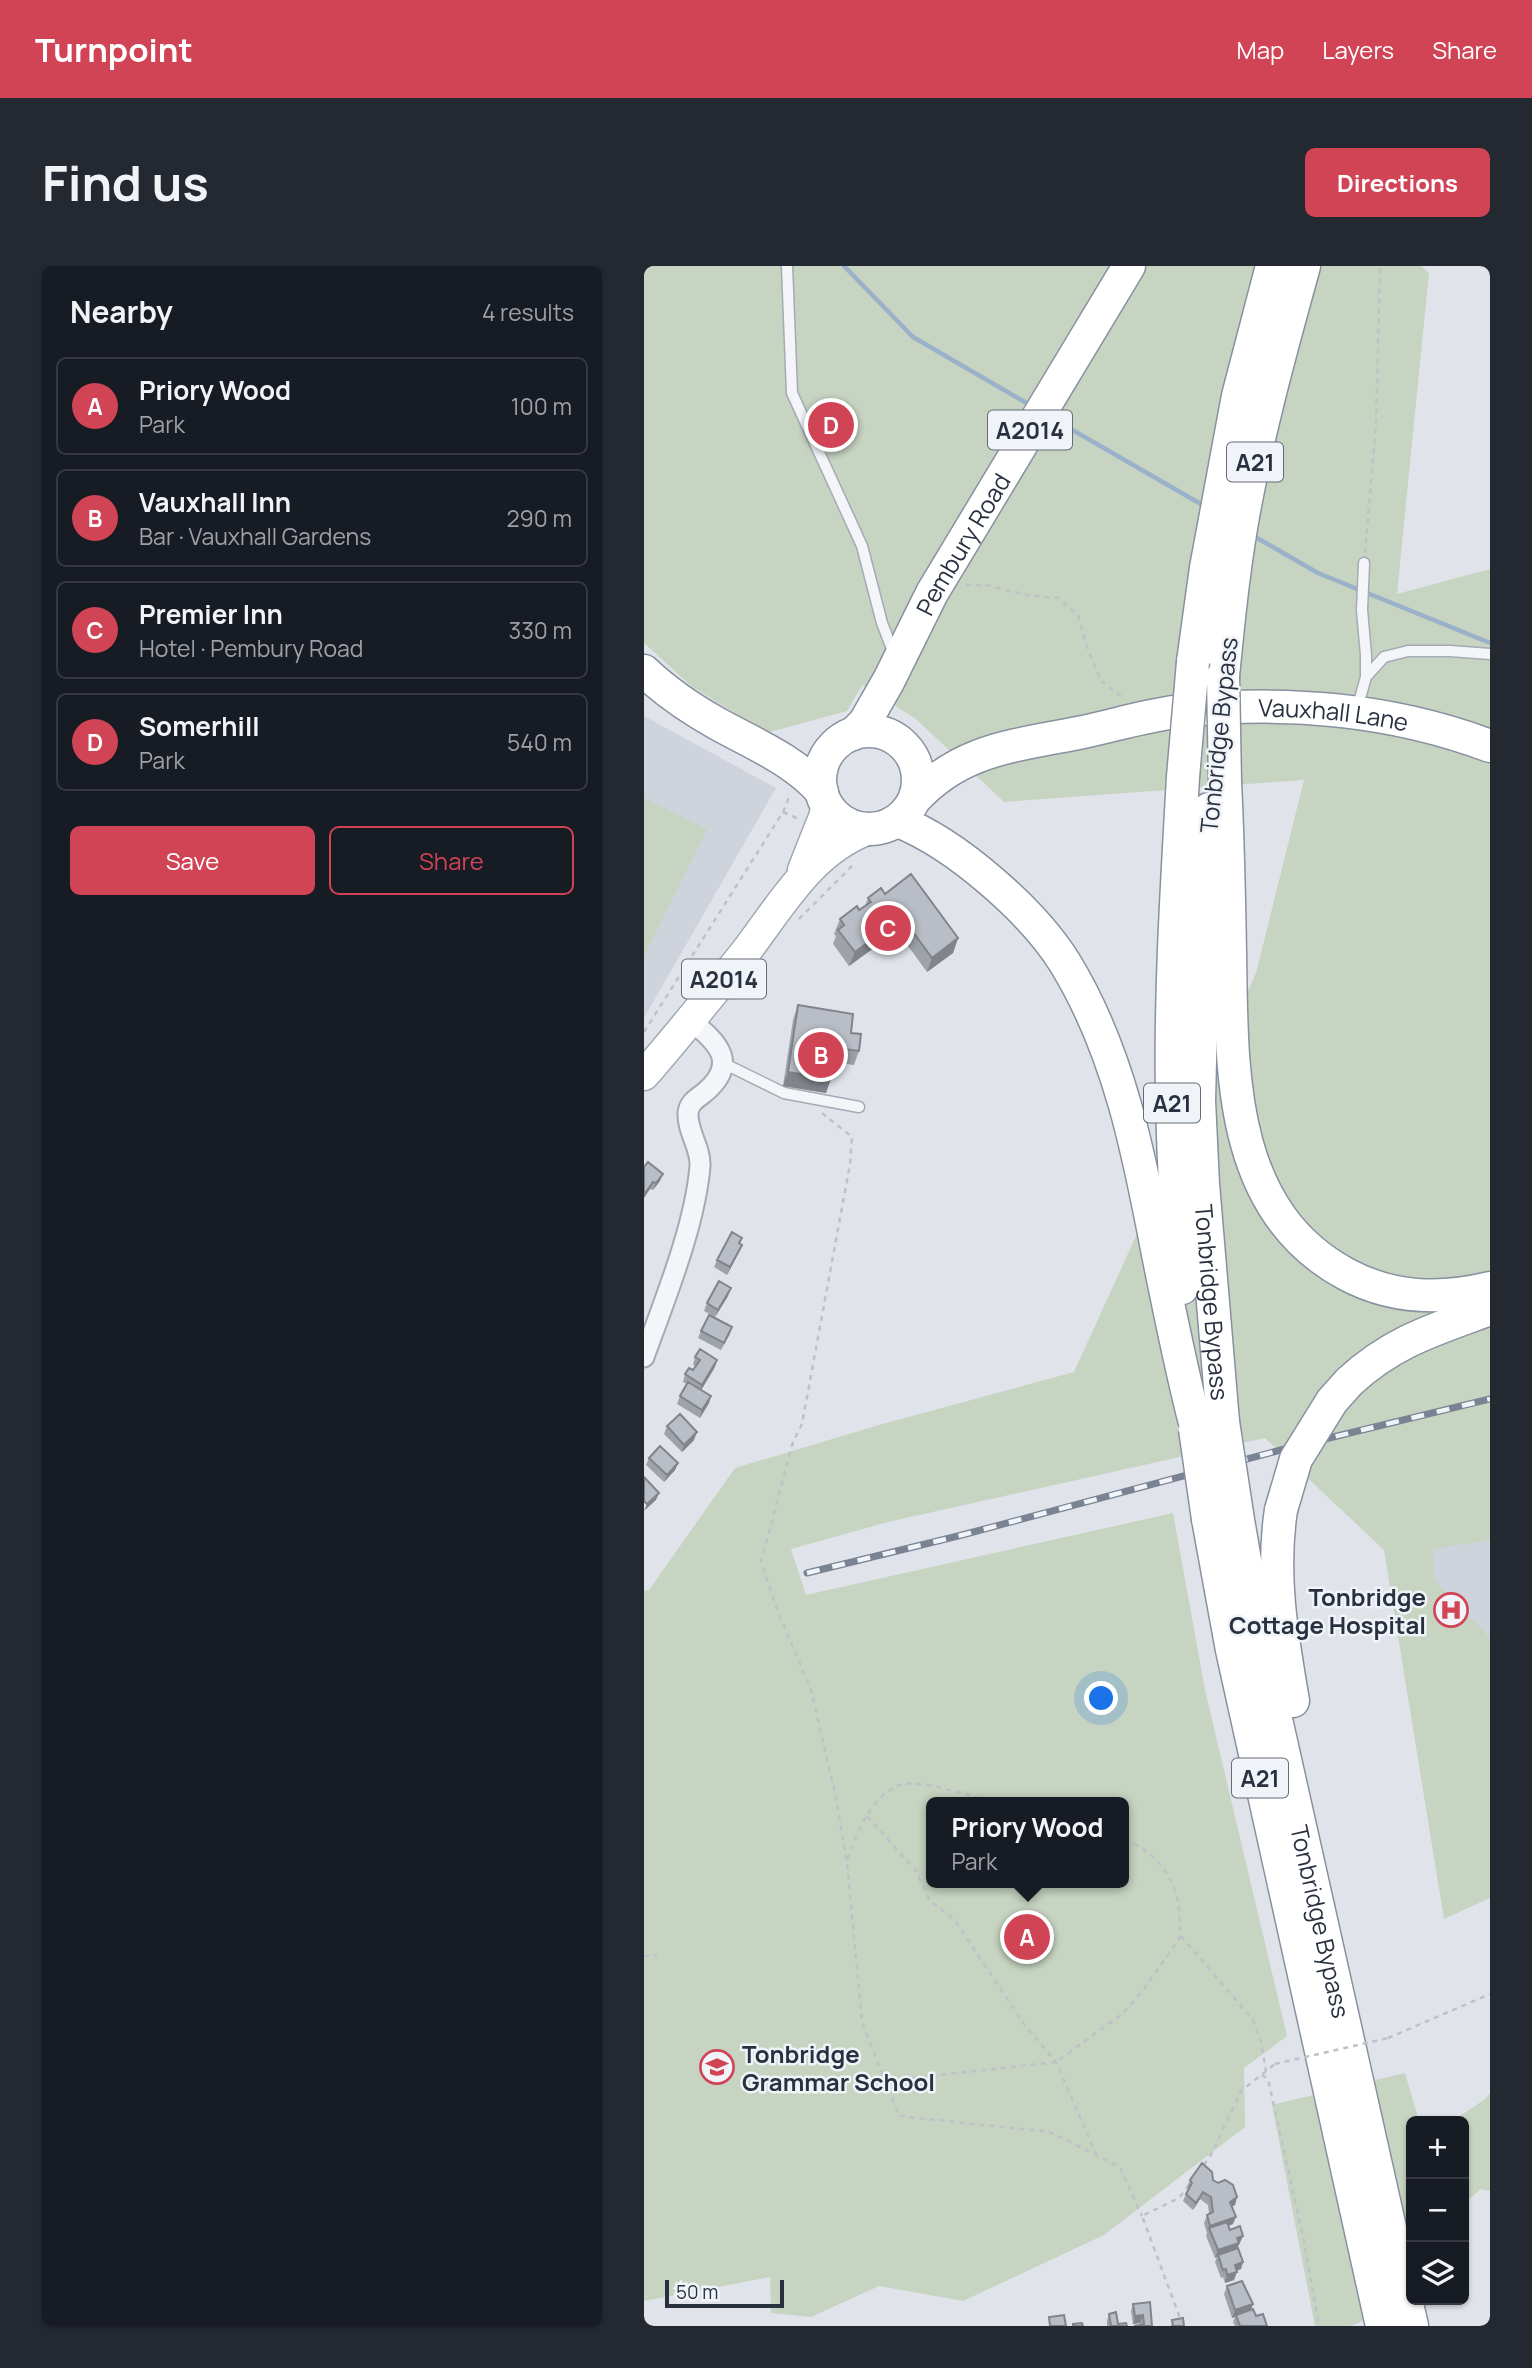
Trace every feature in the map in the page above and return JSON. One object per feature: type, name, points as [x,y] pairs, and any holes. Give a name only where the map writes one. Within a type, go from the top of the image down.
[{"type":"highway","name":"Pembury Road","points":[[845,739],[865,722],[932,593],[1129,266]]},
{"type":"highway","name":"Tonbridge Bypass","points":[[1207,780],[1193,662],[1238,396],[1272,266]]},
{"type":"highway","name":"Tonbridge Bypass","points":[[1304,266],[1247,495],[1207,780],[1174,940],[1174,1185],[1204,1423],[1223,1520],[1260,1648],[1412,2326]]},
{"type":"highway","name":"Pembury Road","points":[[893,670],[884,702],[886,720],[898,741]]},
{"type":"highway","points":[[644,671],[683,703],[768,749],[816,790],[843,822],[867,830],[883,828],[906,810],[918,785],[918,771],[913,757],[898,741],[873,731],[845,739],[768,749]]},
{"type":"highway","name":"Vauxhall Lane","points":[[906,810],[931,782],[967,759],[1007,747],[1181,711],[1282,706],[1356,713],[1398,718],[1459,734],[1490,746]]},
{"type":"highway","points":[[816,790],[828,753],[845,739]]},
{"type":"highway","name":"Vauxhall Lane","points":[[898,741],[927,749],[1007,747]]},
{"type":"highway","points":[[1207,780],[1235,1090],[1251,1159],[1267,1196],[1303,1245],[1327,1264],[1353,1279],[1409,1296],[1452,1296],[1490,1288]]},
{"type":"highway","points":[[906,810],[936,838],[967,860],[1021,906],[1065,962],[1084,999],[1120,1086],[1135,1143],[1179,1360],[1204,1423]]},
{"type":"highway","points":[[1345,2028],[1331,1921],[1279,1611],[1276,1573],[1281,1510],[1296,1459],[1332,1401],[1349,1382],[1382,1354],[1400,1343],[1490,1309]]},
{"type":"highway","name":"Tonbridge Bypass","points":[[1223,1520],[1232,1650],[1382,2326]]},
{"type":"main road","name":"A2014","points":[[799,880],[824,817],[816,790]]},
{"type":"main road","name":"A2014","points":[[644,1075],[691,1021],[799,880],[837,844],[867,830]]},
{"type":"street","points":[[644,1357],[694,1207],[700,1162],[688,1114],[692,1101],[718,1079],[723,1063],[721,1049],[712,1037],[691,1021]]},
{"type":"lane","points":[[787,266],[792,393],[862,547],[893,670]]},
{"type":"lane","points":[[1356,713],[1366,677],[1362,610],[1364,563]]},
{"type":"lane","points":[[1366,677],[1384,657],[1393,653],[1450,650],[1490,654]]},
{"type":"lane","points":[[723,1063],[784,1093],[815,1101],[859,1107]]},
{"type":"path","points":[[1364,563],[1376,424],[1380,266]]},
{"type":"path","points":[[932,593],[941,596],[959,584],[986,585],[1027,595],[1058,598],[1078,615],[1101,681],[1128,701],[1140,702],[1143,718]]},
{"type":"path","points":[[644,1032],[783,812],[816,790]]},
{"type":"path","points":[[793,926],[857,861]]},
{"type":"path","points":[[815,1101],[822,1114],[852,1137],[850,1164],[803,1424],[793,1442],[761,1562],[811,1690],[835,1793],[846,1862],[863,2022],[899,2116],[1050,2132],[1120,2166],[1142,2216],[1183,2326]]},
{"type":"path","points":[[846,1862],[858,1829],[889,1790],[907,1783],[953,1790],[977,1797]]},
{"type":"path","points":[[867,1816],[916,1871],[930,1901],[954,1919],[1024,2024],[1056,2062],[1096,2154]]},
{"type":"path","points":[[1129,1842],[1143,1847],[1159,1861],[1178,1901],[1181,1936],[1253,2020],[1261,2042],[1266,2071]]},
{"type":"path","points":[[883,2074],[895,2080],[1056,2062],[1121,2015],[1141,1993],[1181,1936]]},
{"type":"path","points":[[644,1956],[656,1955]]},
{"type":"path","points":[[1199,2171],[1212,2153],[1241,2091],[1275,2064],[1388,2038],[1490,1994]]},
{"type":"path","points":[[1262,2075],[1268,2079],[1304,2241],[1319,2326]]},
{"type":"path","points":[[1142,2216],[1179,2198],[1193,2179]]},
{"type":"shaded area","points":[[644,716],[776,788],[644,1018]]},
{"type":"shaded area","name":"Tonbridge Cottage Hospital","points":[[1490,1511],[1490,1853],[1402,1529]]},
{"type":"green space","points":[[644,266],[1421,266],[1429,273],[1397,594],[1490,569],[1490,1540],[1433,1549],[1434,1580],[1490,1638],[1490,1898],[1444,1919],[1384,1550],[1265,1438],[892,1521],[791,1549],[806,1595],[1173,1513],[1205,1690],[1287,2036],[1244,2068],[1245,2127],[1104,2235],[963,2301],[879,2286],[811,2317],[771,2313],[770,2277],[644,2301],[644,1591],[649,1590],[735,1468],[879,1425],[1074,1372],[1256,973],[1304,780],[1004,802],[916,719],[862,685],[847,711],[766,733],[690,685],[644,643]]},
{"type":"green space","points":[[644,798],[707,829],[644,956]]},
{"type":"green space","points":[[1405,2073],[1418,2116],[1406,2116],[1406,2300],[1351,2326],[1315,2326],[1272,2105]]},
{"type":"green space","points":[[1490,2093],[1490,2191],[1481,2189],[1469,2200],[1469,2116],[1460,2116]]},
{"type":"building","points":[[911,874],[958,938],[932,958],[902,917],[855,952],[838,930],[844,925],[840,919],[857,906],[859,910],[871,902],[868,898],[881,888],[885,894]]},
{"type":"building","points":[[798,1005],[853,1014],[851,1033],[861,1034],[859,1051],[836,1048],[831,1079],[788,1072]]},
{"type":"building","points":[[648,1162],[663,1174],[644,1195],[644,1167]]},
{"type":"building","points":[[732,1232],[742,1238],[739,1243],[742,1245],[730,1267],[717,1260]]},
{"type":"building","points":[[719,1281],[731,1288],[718,1310],[707,1303]]},
{"type":"building","points":[[709,1315],[732,1327],[724,1343],[701,1331]]},
{"type":"building","points":[[700,1349],[717,1360],[702,1385],[685,1374],[689,1368],[693,1370],[700,1360],[695,1357]]},
{"type":"building","points":[[688,1382],[711,1396],[702,1410],[680,1396]]},
{"type":"building","points":[[680,1414],[697,1432],[684,1445],[667,1426]]},
{"type":"building","points":[[660,1446],[678,1463],[667,1475],[649,1458]]},
{"type":"building","points":[[644,1477],[659,1493],[647,1504],[644,1501]]},
{"type":"building","points":[[1202,2163],[1212,2172],[1213,2180],[1218,2183],[1225,2180],[1233,2185],[1237,2197],[1230,2202],[1236,2217],[1210,2226],[1207,2215],[1213,2212],[1211,2197],[1203,2192],[1196,2203],[1186,2194],[1192,2183],[1190,2180]]},
{"type":"building","points":[[1227,2222],[1230,2230],[1240,2226],[1243,2236],[1237,2238],[1239,2243],[1218,2250],[1209,2228]]},
{"type":"building","points":[[1238,2248],[1243,2262],[1235,2265],[1237,2272],[1227,2275],[1218,2255]]},
{"type":"building","points":[[1242,2281],[1253,2304],[1235,2310],[1227,2286]]},
{"type":"building","points":[[1150,2302],[1152,2326],[1134,2326],[1144,2324],[1143,2315],[1135,2316],[1133,2304]]},
{"type":"building","points":[[1253,2309],[1256,2316],[1263,2314],[1267,2326],[1240,2326],[1236,2315]]},
{"type":"building","points":[[1116,2312],[1118,2324],[1126,2323],[1127,2326],[1111,2326],[1109,2314]]},
{"type":"building","points":[[1064,2315],[1066,2326],[1050,2326],[1049,2317]]},
{"type":"building","points":[[1183,2318],[1184,2326],[1173,2326],[1172,2320]]},
{"type":"waterway","points":[[844,266],[913,337],[1030,405]]},
{"type":"waterway","points":[[1050,417],[1206,507]]},
{"type":"waterway","points":[[1252,535],[1318,573],[1490,643]]},
{"type":"railway","points":[[807,1573],[962,1535],[1292,1447],[1490,1399]]},
{"type":"place","name":"Somerhill","points":[[831,425]]},
{"type":"place","name":"Premier Inn","points":[[888,928]]},
{"type":"place","name":"Vauxhall Inn","points":[[821,1055]]},
{"type":"place","name":"Tonbridge Cottage Hospital","points":[[1451,1610]]},
{"type":"place","name":"Priory Wood","points":[[1027,1937]]},
{"type":"place","name":"Tonbridge Grammar School","points":[[717,2067]]}]
